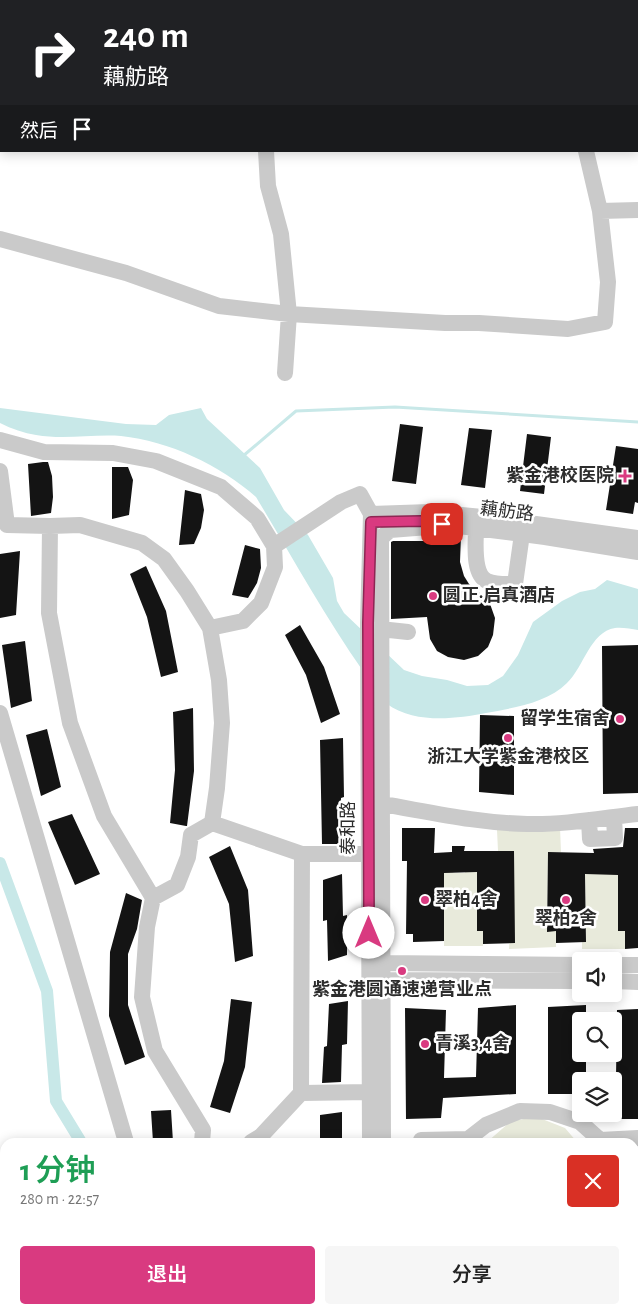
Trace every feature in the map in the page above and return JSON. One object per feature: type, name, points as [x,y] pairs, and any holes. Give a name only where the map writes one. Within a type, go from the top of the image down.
[{"type":"street","points":[[266,152],[268,186],[281,234],[288,314],[286,373]]},
{"type":"street","points":[[0,239],[126,273],[219,306],[288,314],[445,323],[479,323],[568,330],[605,322],[608,282],[600,211],[586,152]]},
{"type":"street","points":[[600,211],[638,210]]},
{"type":"street","points":[[0,440],[44,452],[113,452],[156,462],[221,487],[257,518],[278,544],[275,567],[261,603],[243,621],[210,628]]},
{"type":"street","points":[[0,471],[7,525],[80,525],[142,543],[164,559],[187,590],[210,628],[219,680],[222,723],[212,823]]},
{"type":"street","points":[[278,544],[341,502],[360,494],[371,518]]},
{"type":"street","name":"藕舫路","points":[[371,518],[420,512],[475,516],[638,538]]},
{"type":"street","name":"藕舫路","points":[[371,518],[454,525],[638,552]]},
{"type":"street","name":"泰和路","points":[[370,1138],[368,854],[376,629],[371,518]]},
{"type":"street","points":[[408,632],[376,629],[381,538],[390,530],[454,525]]},
{"type":"street","points":[[50,526],[49,613],[70,723],[104,816],[153,898],[147,927],[142,997],[155,1051],[203,1130],[202,1138]]},
{"type":"street","points":[[476,528],[478,572],[485,580],[498,584],[515,584],[522,534]]},
{"type":"street","name":"泰和路","points":[[374,705],[382,804],[383,1138]]},
{"type":"street","points":[[0,713],[125,1138]]},
{"type":"street","points":[[382,804],[481,821],[528,824],[589,820],[638,814]]},
{"type":"street","points":[[153,898],[177,885],[188,857],[191,835],[212,823],[302,854],[368,854]]},
{"type":"street","points":[[258,1138],[301,1093],[302,854]]},
{"type":"street","points":[[382,963],[572,964]]},
{"type":"street","points":[[622,965],[638,965]]},
{"type":"street","points":[[382,980],[572,981]]},
{"type":"street","points":[[622,981],[638,982]]},
{"type":"street","points":[[301,1093],[370,1092]]},
{"type":"street","points":[[471,1138],[486,1125],[520,1111],[550,1112],[580,1122],[597,1138]]},
{"type":"shaded area","points":[[560,827],[561,852],[548,852],[547,931],[556,931],[556,947],[509,949],[514,851],[498,851],[497,830]]},
{"type":"shaded area","points":[[444,867],[454,873],[465,873],[465,868],[477,868],[477,930],[483,931],[483,946],[444,946]]},
{"type":"shaded area","points":[[585,868],[618,869],[618,931],[625,931],[625,949],[582,949],[582,942],[586,942]]},
{"type":"shaded area","points":[[537,1117],[565,1128],[574,1138],[492,1138],[511,1121]]},
{"type":"water","points":[[0,408],[126,424],[156,425],[169,415],[201,408],[207,419],[260,468],[284,510],[308,535],[333,578],[337,601],[344,613],[404,670],[467,686],[488,685],[503,676],[518,655],[533,622],[562,601],[580,592],[595,589],[607,580],[638,589],[638,630],[615,628],[599,636],[567,683],[559,690],[540,700],[507,709],[461,717],[435,718],[410,715],[387,704],[377,693],[321,607],[256,497],[242,485],[193,456],[157,443],[121,436],[57,437],[36,435],[18,430],[0,423]]},
{"type":"building","points":[[400,424],[423,427],[416,484],[392,481]]},
{"type":"building","points":[[469,428],[492,430],[485,488],[461,485]]},
{"type":"building","points":[[527,434],[551,437],[544,494],[520,491]]},
{"type":"building","name":"紫金港校医院","points":[[616,446],[638,449],[638,503],[635,502],[633,514],[606,510]]},
{"type":"building","points":[[48,462],[52,476],[53,497],[51,513],[31,516],[28,464]]},
{"type":"building","points":[[112,467],[128,467],[133,480],[129,515],[112,519]]},
{"type":"building","points":[[185,490],[201,494],[204,510],[201,528],[194,544],[179,545]]},
{"type":"building","name":"圆正·启真酒店","points":[[461,536],[460,562],[464,576],[469,584],[489,601],[495,618],[493,635],[488,647],[478,656],[464,660],[448,657],[437,651],[430,639],[427,617],[391,619],[391,542],[432,541],[432,537]]},
{"type":"building","points":[[245,545],[260,549],[261,568],[257,583],[248,598],[232,595]]},
{"type":"building","points":[[20,551],[16,615],[0,618],[0,554]]},
{"type":"building","points":[[146,566],[166,611],[178,672],[161,677],[147,617],[130,574]]},
{"type":"building","points":[[300,625],[324,667],[340,714],[321,723],[306,675],[285,635]]},
{"type":"building","points":[[25,641],[32,701],[11,708],[2,645]]},
{"type":"building","name":"留学生宿舍","points":[[638,645],[638,793],[603,794],[602,646]]},
{"type":"building","points":[[193,708],[194,771],[186,826],[170,823],[175,770],[173,712]]},
{"type":"building","name":"留学生宿舍","points":[[480,715],[514,716],[514,795],[479,792]]},
{"type":"building","points":[[47,729],[61,787],[41,796],[26,735]]},
{"type":"building","points":[[343,738],[344,797],[341,798],[339,844],[322,844],[320,740]]},
{"type":"building","points":[[72,814],[100,874],[75,885],[48,822]]},
{"type":"building","points":[[402,828],[435,828],[434,853],[452,852],[452,846],[465,846],[464,851],[514,851],[515,943],[483,944],[483,931],[477,931],[477,872],[444,873],[444,941],[413,942],[413,934],[406,934],[407,861],[402,861]]},
{"type":"building","points":[[625,828],[638,828],[638,948],[625,949],[625,931],[618,931],[618,875],[585,874],[586,942],[556,943],[556,931],[547,932],[548,852],[594,853],[593,849],[623,847]]},
{"type":"building","points":[[230,846],[248,890],[253,956],[235,962],[229,904],[209,857]]},
{"type":"building","points":[[342,874],[343,916],[347,915],[347,955],[328,961],[327,920],[323,921],[323,880]]},
{"type":"building","points":[[126,893],[142,900],[137,929],[128,954],[128,1005],[145,1057],[125,1065],[109,1016],[110,952]]},
{"type":"building","points":[[231,999],[252,1002],[245,1067],[230,1113],[210,1107],[224,1061]]},
{"type":"building","points":[[348,1001],[347,1044],[342,1045],[341,1082],[322,1083],[324,1047],[327,1046],[329,1004]]},
{"type":"building","name":"青溪3,4舍","points":[[516,1005],[516,1094],[443,1098],[441,1118],[406,1119],[405,1008],[446,1010],[444,1078],[476,1077],[478,1008]]},
{"type":"building","points":[[586,1005],[586,1012],[572,1012],[572,1062],[586,1062],[586,1072],[572,1072],[572,1094],[548,1094],[548,1007]]},
{"type":"building","points":[[638,1009],[638,1119],[622,1119],[622,1072],[616,1072],[616,1062],[622,1062],[622,1012],[617,1012],[617,1010]]},
{"type":"building","points":[[171,1110],[173,1138],[153,1138],[151,1111]]},
{"type":"building","points":[[342,1112],[342,1138],[320,1138],[320,1115]]},
{"type":"waterway","points":[[243,456],[296,411],[395,407],[638,422]]},
{"type":"waterway","points":[[0,863],[47,991],[56,1101],[79,1138]]},
{"type":"place","name":"紫金港校医院","points":[[625,476]]},
{"type":"place","name":"圆正·启真酒店","points":[[433,596]]},
{"type":"place","name":"留学生宿舍","points":[[620,719]]},
{"type":"place","name":"浙江大学紫金港校区","points":[[508,738]]},
{"type":"place","name":"翠柏4舍","points":[[425,900]]},
{"type":"place","name":"翠柏2舍","points":[[566,900]]},
{"type":"place","name":"紫金港圆通速递营业点","points":[[402,971]]},
{"type":"place","name":"青溪3,4舍","points":[[425,1044]]},
{"type":"route","points":[[369,933],[368,623],[371,522],[421,521],[442,524]]}]
